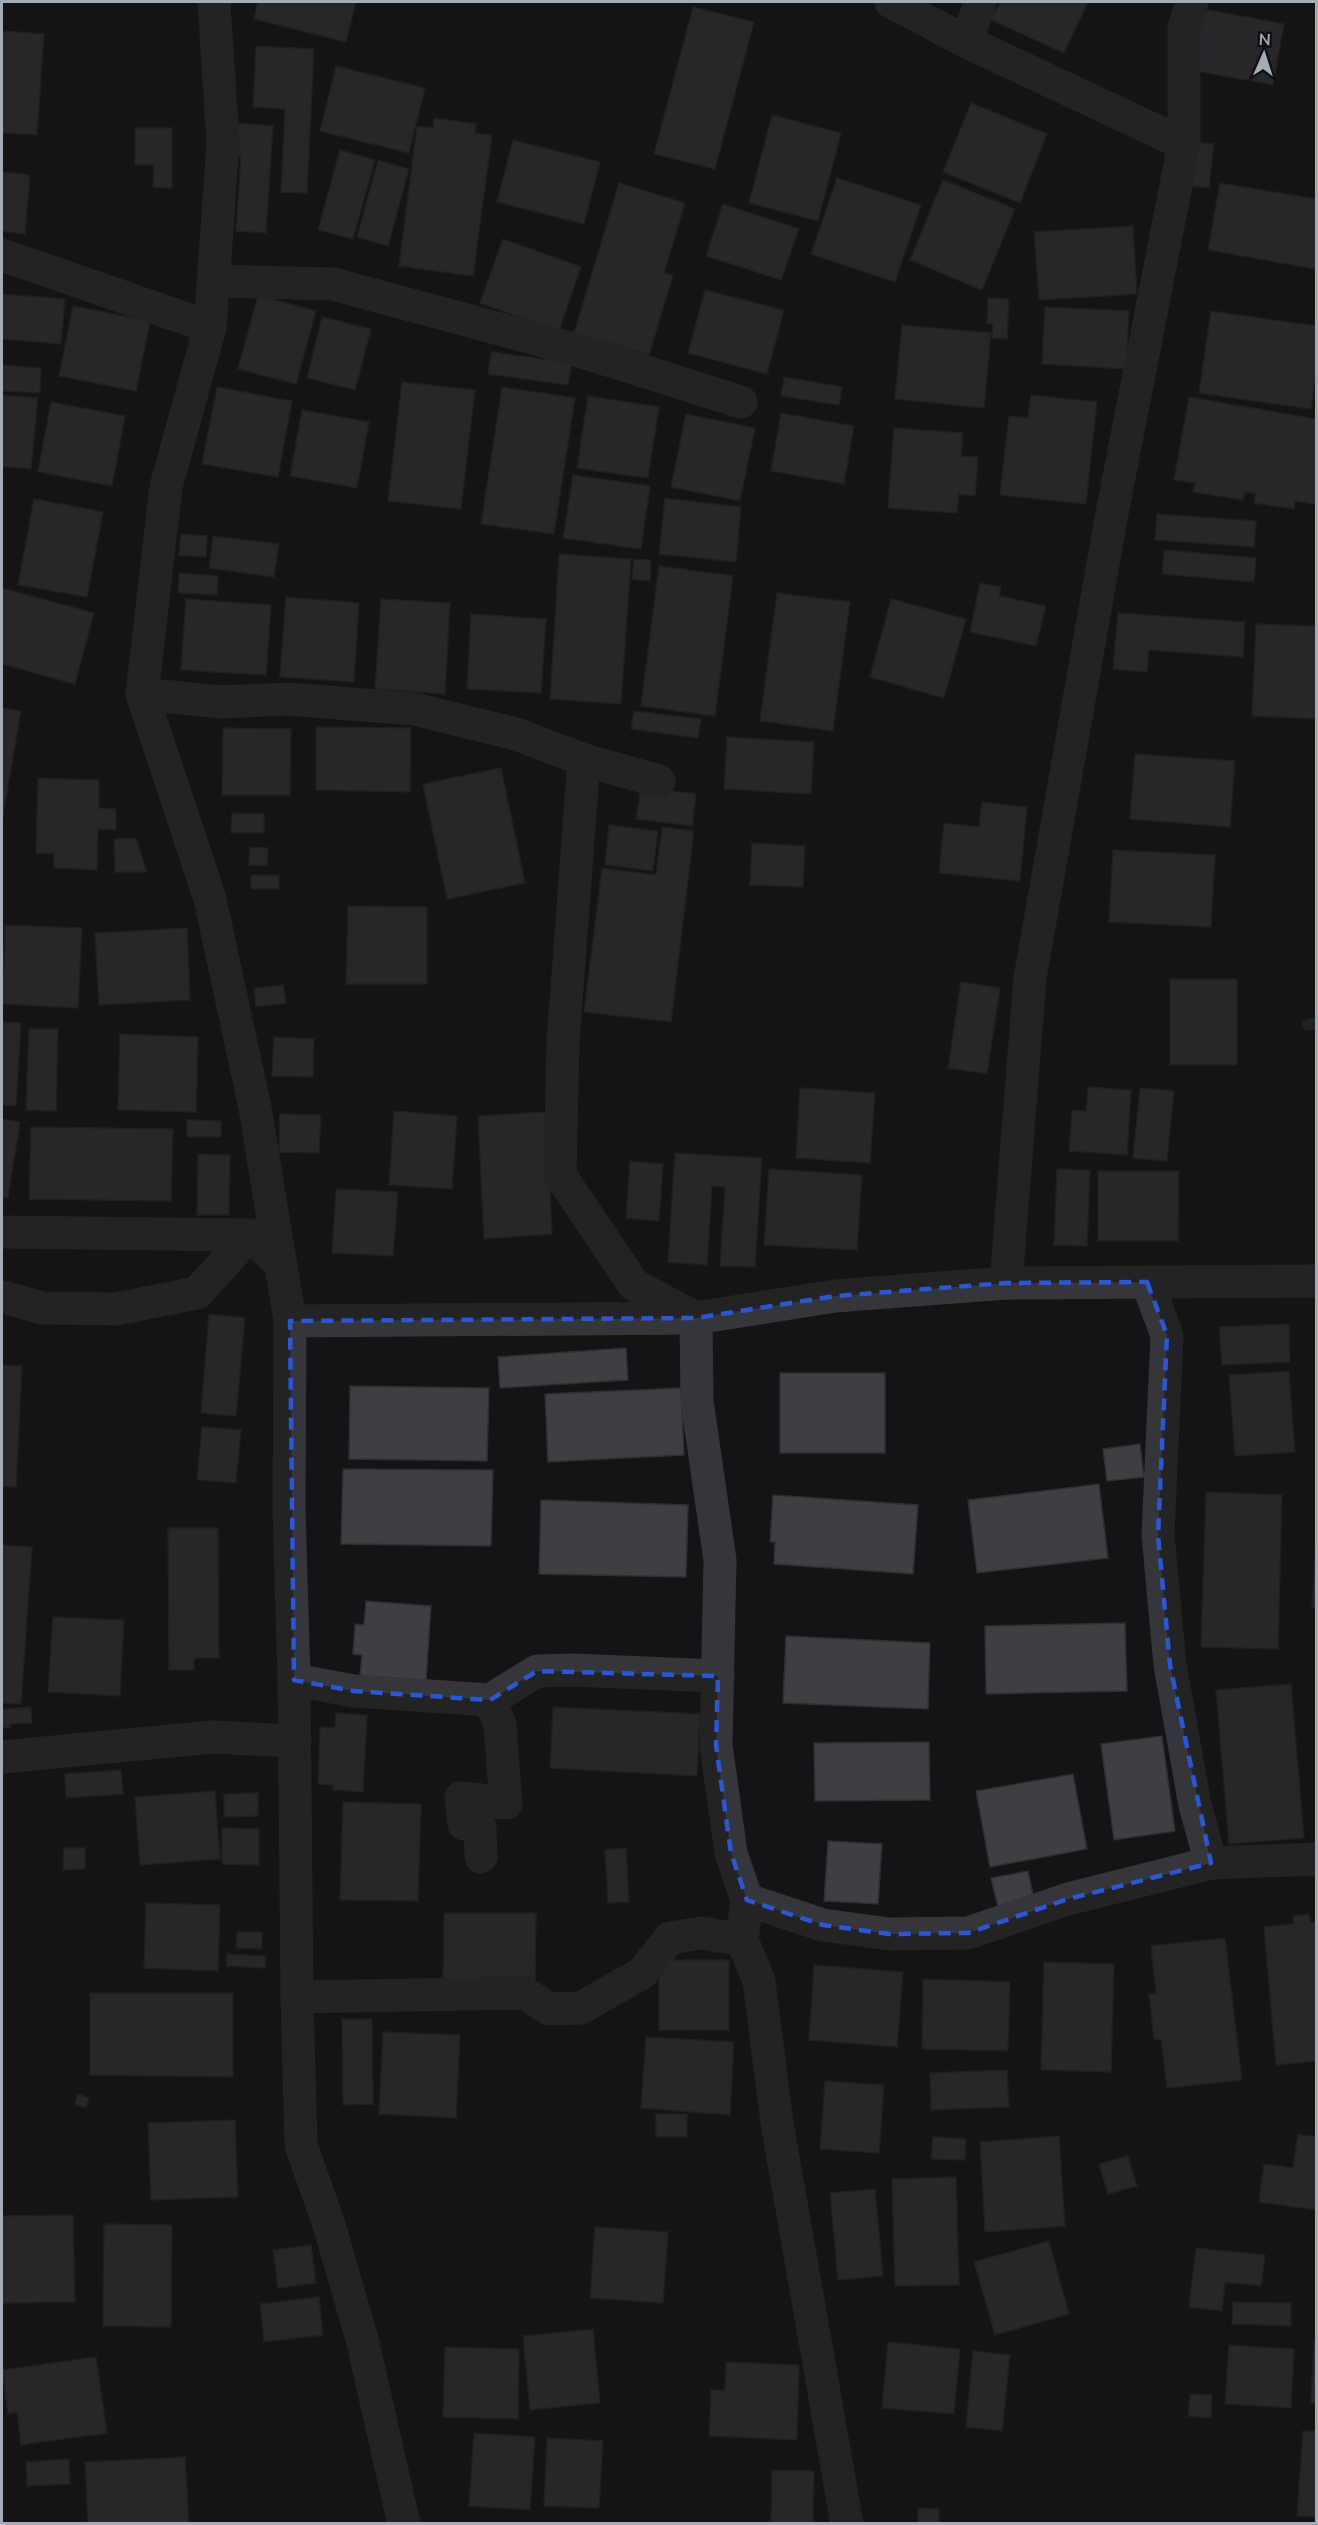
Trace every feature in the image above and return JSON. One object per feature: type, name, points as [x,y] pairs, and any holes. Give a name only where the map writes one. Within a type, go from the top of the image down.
[{"type":"street","points":[[214,2],[224,143],[210,327],[166,488],[142,694],[210,899],[255,1108],[290,1321],[289,1509],[301,2145],[329,2225],[362,2339],[404,2523]]},
{"type":"street","points":[[891,2],[967,42],[1184,144]]},
{"type":"street","points":[[967,42],[980,2]]},
{"type":"street","points":[[1006,1283],[1030,978],[1112,513],[1184,144],[1184,27],[1192,2]]},
{"type":"street","points":[[2,255],[210,327]]},
{"type":"street","points":[[213,282],[333,284],[573,349],[741,402]]},
{"type":"street","points":[[142,694],[221,702],[288,699],[414,709],[516,734],[584,760],[659,780]]},
{"type":"street","points":[[584,760],[562,1042],[560,1175],[634,1285],[696,1317]]},
{"type":"street","points":[[2,1232],[250,1235],[279,1263]]},
{"type":"street","points":[[2,1297],[43,1308],[116,1309],[197,1293],[250,1235]]},
{"type":"street","points":[[290,1321],[696,1317],[835,1296],[1006,1283],[1317,1281]]},
{"type":"street","points":[[1147,1282],[1167,1335],[1158,1535],[1170,1665],[1195,1805],[1211,1863]]},
{"type":"street","points":[[696,1317],[697,1401],[720,1560],[716,1745],[731,1853],[747,1900],[742,1940],[759,1981],[777,2123],[847,2523]]},
{"type":"street","points":[[294,1680],[354,1690],[490,1700],[537,1671],[572,1670],[718,1676]]},
{"type":"street","points":[[481,1857],[480,1827],[464,1824],[461,1798],[506,1803],[500,1725],[490,1700]]},
{"type":"street","points":[[2,1757],[212,1737],[295,1741]]},
{"type":"street","points":[[747,1900],[823,1925],[889,1934],[968,1933],[1068,1899],[1211,1863],[1317,1859]]},
{"type":"street","points":[[297,1997],[525,1993],[549,2009],[581,2008],[642,1973],[670,1938],[702,1933],[742,1940]]},
{"type":"highlighted area","points":[[1147,1282],[1167,1335],[1158,1535],[1170,1665],[1211,1863],[1068,1899],[968,1933],[889,1934],[823,1925],[747,1900],[731,1853],[716,1745],[718,1676],[537,1671],[490,1700],[354,1691],[294,1680],[290,1321],[696,1318],[835,1296],[1006,1283]]},
{"type":"building","points":[[258,2],[356,2],[346,42],[254,19]]},
{"type":"building","points":[[1000,2],[1088,2],[1064,53],[991,20]]},
{"type":"building","points":[[693,7],[754,22],[715,169],[654,154]]},
{"type":"building","points":[[1203,9],[1284,24],[1273,85],[1190,70]]},
{"type":"building","points":[[2,31],[44,34],[37,135],[2,133]]},
{"type":"building","points":[[256,46],[314,49],[307,193],[281,192],[285,109],[253,107]]},
{"type":"building","points":[[336,66],[425,88],[409,153],[320,131]]},
{"type":"building","points":[[971,103],[1047,134],[1020,203],[943,172]]},
{"type":"building","points":[[772,115],[841,133],[818,221],[749,203]]},
{"type":"building","points":[[434,118],[476,124],[475,133],[492,135],[473,276],[399,266],[417,126],[433,128]]},
{"type":"building","points":[[236,123],[273,126],[266,233],[236,231],[241,155],[234,155]]},
{"type":"building","points":[[135,128],[172,128],[172,188],[153,187],[154,165],[135,165]]},
{"type":"building","points":[[513,140],[600,162],[584,224],[497,202]]},
{"type":"building","points":[[1193,142],[1214,144],[1209,188],[1187,186]]},
{"type":"building","points":[[340,150],[375,160],[353,239],[318,230]]},
{"type":"building","points":[[378,160],[409,169],[388,246],[357,237]]},
{"type":"building","points":[[2,172],[30,175],[25,234],[2,231]]},
{"type":"building","points":[[837,178],[921,205],[895,282],[811,254]]},
{"type":"building","points":[[943,180],[1015,209],[982,290],[910,260]]},
{"type":"building","points":[[619,183],[685,203],[664,273],[673,276],[649,355],[574,333]]},
{"type":"building","points":[[1220,183],[1316,199],[1316,269],[1208,250]]},
{"type":"building","points":[[723,204],[799,229],[781,280],[706,256]]},
{"type":"building","points":[[1133,226],[1137,294],[1039,300],[1034,232]]},
{"type":"building","points":[[503,239],[581,267],[559,331],[480,303]]},
{"type":"building","points":[[705,290],[784,310],[767,374],[688,353]]},
{"type":"building","points":[[2,294],[65,299],[61,344],[2,339]]},
{"type":"building","points":[[258,295],[316,311],[296,384],[238,369]]},
{"type":"building","points":[[988,298],[1009,299],[1007,339],[992,338],[993,324],[987,323]]},
{"type":"building","points":[[73,306],[150,321],[136,391],[59,376]]},
{"type":"building","points":[[1045,307],[1129,311],[1126,369],[1042,364]]},
{"type":"building","points":[[1211,311],[1316,326],[1316,370],[1311,409],[1199,393]]},
{"type":"building","points":[[322,317],[371,329],[355,390],[307,378]]},
{"type":"building","points":[[902,325],[991,333],[984,408],[895,399]]},
{"type":"building","points":[[491,352],[572,363],[568,385],[488,374]]},
{"type":"building","points":[[2,365],[41,368],[40,393],[2,391]]},
{"type":"building","points":[[784,377],[842,387],[839,405],[781,396]]},
{"type":"building","points":[[402,382],[475,390],[461,509],[388,501]]},
{"type":"building","points":[[217,387],[292,401],[278,477],[202,464]]},
{"type":"building","points":[[502,387],[575,398],[554,534],[481,524]]},
{"type":"building","points":[[2,395],[38,398],[31,469],[2,466]]},
{"type":"building","points":[[1031,395],[1097,402],[1086,504],[1000,495],[1009,416],[1028,418]]},
{"type":"building","points":[[588,396],[659,407],[648,478],[577,468]]},
{"type":"building","points":[[1189,397],[1316,419],[1316,504],[1295,501],[1294,509],[1254,503],[1256,494],[1245,492],[1243,500],[1193,492],[1195,483],[1174,480]]},
{"type":"building","points":[[51,402],[125,416],[112,486],[38,472]]},
{"type":"building","points":[[302,410],[369,422],[357,488],[290,476]]},
{"type":"building","points":[[781,413],[854,426],[844,484],[771,471]]},
{"type":"building","points":[[686,414],[755,428],[740,501],[671,487]]},
{"type":"building","points":[[894,428],[963,433],[961,456],[978,457],[975,496],[959,494],[957,513],[888,508]]},
{"type":"building","points":[[573,475],[650,486],[641,549],[563,538]]},
{"type":"building","points":[[665,498],[741,507],[736,562],[659,554]]},
{"type":"building","points":[[34,499],[103,512],[87,597],[18,585]]},
{"type":"building","points":[[1157,514],[1256,521],[1254,547],[1155,540]]},
{"type":"building","points":[[181,534],[207,536],[206,557],[179,555]]},
{"type":"building","points":[[213,536],[279,544],[274,577],[209,568]]},
{"type":"building","points":[[1164,550],[1256,558],[1254,582],[1162,574]]},
{"type":"building","points":[[559,554],[631,559],[621,704],[550,699]]},
{"type":"building","points":[[634,559],[651,560],[650,581],[632,579]]},
{"type":"building","points":[[659,566],[733,576],[715,716],[641,706]]},
{"type":"building","points":[[179,573],[218,576],[217,595],[178,593]]},
{"type":"building","points":[[980,583],[1001,587],[999,596],[1046,606],[1036,646],[970,632]]},
{"type":"building","points":[[2,588],[94,613],[75,684],[2,664]]},
{"type":"building","points":[[777,593],[850,602],[833,731],[760,721]]},
{"type":"building","points":[[286,597],[359,603],[354,682],[280,677]]},
{"type":"building","points":[[186,599],[271,605],[266,675],[181,670]]},
{"type":"building","points":[[381,599],[450,603],[445,694],[375,689]]},
{"type":"building","points":[[891,599],[966,619],[944,698],[870,677]]},
{"type":"building","points":[[1118,613],[1245,622],[1243,657],[1149,650],[1147,672],[1113,669]]},
{"type":"building","points":[[471,614],[546,619],[541,693],[467,689]]},
{"type":"building","points":[[1256,624],[1316,626],[1316,719],[1252,716]]},
{"type":"building","points":[[2,708],[21,711],[2,821]]},
{"type":"building","points":[[634,711],[701,719],[698,738],[631,729]]},
{"type":"building","points":[[316,727],[411,728],[410,792],[316,790]]},
{"type":"building","points":[[223,728],[291,729],[290,795],[222,795]]},
{"type":"building","points":[[727,737],[814,742],[811,794],[724,789]]},
{"type":"building","points":[[1135,754],[1235,761],[1230,827],[1130,819]]},
{"type":"building","points":[[501,768],[525,883],[447,899],[423,784]]},
{"type":"building","points":[[38,778],[99,780],[99,808],[116,809],[116,830],[98,829],[97,870],[54,868],[54,854],[36,853]]},
{"type":"building","points":[[641,787],[696,794],[692,826],[636,819]]},
{"type":"building","points":[[982,802],[1027,807],[1020,881],[939,873],[944,823],[979,827]]},
{"type":"building","points":[[232,813],[264,814],[264,833],[231,833]]},
{"type":"building","points":[[609,825],[658,831],[653,871],[605,865]]},
{"type":"building","points":[[662,827],[694,831],[671,1022],[584,1012],[602,868],[656,875]]},
{"type":"building","points":[[136,838],[147,872],[115,872],[114,839]]},
{"type":"building","points":[[752,843],[805,846],[803,887],[750,885]]},
{"type":"building","points":[[250,847],[268,848],[267,866],[249,865]]},
{"type":"building","points":[[1113,850],[1215,855],[1211,927],[1109,922]]},
{"type":"building","points":[[251,875],[279,875],[279,889],[251,889]]},
{"type":"building","points":[[348,906],[427,907],[427,984],[346,984]]},
{"type":"building","points":[[5,925],[82,928],[78,1008],[2,1004]]},
{"type":"building","points":[[187,928],[190,1000],[99,1005],[95,933]]},
{"type":"building","points":[[1170,979],[1237,979],[1237,1065],[1170,1065]]},
{"type":"building","points":[[961,982],[1000,988],[987,1074],[948,1068]]},
{"type":"building","points":[[283,985],[286,1003],[256,1007],[254,988]]},
{"type":"building","points":[[2,1022],[21,1023],[16,1106],[2,1105]]},
{"type":"building","points":[[29,1029],[58,1029],[56,1111],[26,1110]]},
{"type":"building","points":[[120,1034],[198,1037],[196,1112],[118,1110]]},
{"type":"building","points":[[274,1037],[314,1039],[313,1077],[272,1076]]},
{"type":"building","points":[[1088,1087],[1131,1090],[1127,1155],[1069,1151],[1072,1110],[1086,1111]]},
{"type":"building","points":[[800,1088],[875,1093],[870,1163],[796,1158]]},
{"type":"building","points":[[1140,1088],[1174,1091],[1167,1161],[1133,1158]]},
{"type":"building","points":[[394,1111],[457,1116],[452,1189],[389,1185]]},
{"type":"building","points":[[546,1112],[552,1234],[484,1239],[478,1116]]},
{"type":"building","points":[[280,1114],[321,1115],[319,1153],[279,1152]]},
{"type":"building","points":[[2,1119],[20,1122],[8,1198],[2,1197]]},
{"type":"building","points":[[187,1120],[221,1121],[221,1137],[187,1137]]},
{"type":"building","points":[[31,1127],[173,1129],[171,1201],[29,1199]]},
{"type":"building","points":[[675,1153],[762,1158],[755,1267],[720,1266],[725,1187],[712,1186],[707,1265],[668,1262]]},
{"type":"building","points":[[198,1154],[230,1155],[229,1215],[197,1215]]},
{"type":"building","points":[[630,1161],[663,1164],[659,1221],[626,1218]]},
{"type":"building","points":[[769,1169],[862,1175],[857,1250],[764,1245]]},
{"type":"building","points":[[1057,1169],[1090,1170],[1087,1246],[1054,1245]]},
{"type":"building","points":[[1098,1171],[1179,1171],[1178,1241],[1098,1241]]},
{"type":"building","points":[[336,1189],[398,1192],[393,1256],[332,1253]]},
{"type":"building","points":[[209,1314],[245,1318],[236,1416],[201,1413]]},
{"type":"building","points":[[1289,1324],[1290,1362],[1222,1365],[1219,1327]]},
{"type":"building","points":[[626,1348],[628,1380],[500,1388],[498,1357]]},
{"type":"building","points":[[2,1365],[22,1366],[16,1487],[2,1486]]},
{"type":"building","points":[[1289,1371],[1295,1452],[1235,1456],[1229,1375]]},
{"type":"building","points":[[780,1373],[885,1373],[885,1453],[780,1453]]},
{"type":"building","points":[[350,1386],[489,1388],[487,1461],[349,1459]]},
{"type":"building","points":[[681,1388],[684,1455],[548,1462],[545,1394]]},
{"type":"building","points":[[202,1427],[241,1430],[236,1483],[197,1480]]},
{"type":"building","points":[[1140,1444],[1144,1477],[1107,1481],[1103,1449]]},
{"type":"building","points":[[343,1469],[493,1470],[491,1546],[341,1544]]},
{"type":"building","points":[[1099,1484],[1108,1558],[977,1573],[968,1500]]},
{"type":"building","points":[[1206,1492],[1282,1495],[1278,1649],[1201,1647]]},
{"type":"building","points":[[773,1495],[918,1505],[913,1574],[774,1564],[775,1542],[770,1542]]},
{"type":"building","points":[[541,1500],[688,1505],[686,1577],[539,1574]]},
{"type":"building","points":[[168,1528],[218,1528],[219,1658],[194,1658],[194,1670],[169,1670]]},
{"type":"building","points":[[1316,1540],[1316,1608],[1312,1608]]},
{"type":"building","points":[[2,1545],[32,1547],[21,1704],[2,1703]]},
{"type":"building","points":[[366,1601],[431,1606],[426,1680],[360,1676],[362,1655],[353,1654],[355,1624],[364,1625]]},
{"type":"building","points":[[53,1617],[124,1620],[120,1696],[48,1692]]},
{"type":"building","points":[[1125,1623],[1127,1691],[986,1694],[985,1626]]},
{"type":"building","points":[[786,1636],[930,1643],[928,1709],[783,1703]]},
{"type":"building","points":[[1291,1684],[1304,1838],[1229,1844],[1216,1690]]},
{"type":"building","points":[[31,1707],[32,1723],[10,1724],[11,1727],[2,1728],[2,1709]]},
{"type":"building","points":[[553,1707],[700,1714],[697,1776],[550,1768]]},
{"type":"building","points":[[336,1713],[367,1715],[363,1792],[333,1790],[333,1785],[318,1784],[320,1727],[335,1728]]},
{"type":"building","points":[[1162,1736],[1175,1831],[1114,1840],[1101,1744]]},
{"type":"building","points":[[929,1742],[930,1800],[815,1801],[814,1743]]},
{"type":"building","points":[[121,1770],[123,1794],[66,1798],[65,1774]]},
{"type":"building","points":[[1073,1774],[1087,1849],[990,1867],[976,1791]]},
{"type":"building","points":[[215,1791],[220,1859],[140,1865],[135,1797]]},
{"type":"building","points":[[258,1793],[258,1816],[224,1817],[224,1794]]},
{"type":"building","points":[[343,1802],[421,1804],[418,1901],[340,1900]]},
{"type":"building","points":[[222,1828],[259,1829],[259,1865],[222,1864]]},
{"type":"building","points":[[828,1841],[882,1844],[878,1904],[824,1901]]},
{"type":"building","points":[[64,1848],[85,1848],[85,1869],[63,1870]]},
{"type":"building","points":[[626,1848],[629,1902],[608,1903],[605,1850]]},
{"type":"building","points":[[1028,1871],[1034,1900],[998,1907],[991,1878]]},
{"type":"building","points":[[146,1903],[220,1905],[218,1971],[144,1968]]},
{"type":"building","points":[[444,1913],[536,1913],[535,1988],[443,1988]]},
{"type":"building","points":[[1309,1914],[1310,1923],[1316,1922],[1316,2061],[1276,2065],[1264,1927],[1294,1924],[1293,1916]]},
{"type":"building","points":[[237,1932],[262,1932],[262,1949],[236,1948]]},
{"type":"building","points":[[1225,1938],[1242,2080],[1167,2088],[1161,2039],[1154,2040],[1149,1994],[1156,1994],[1151,1946]]},
{"type":"building","points":[[227,1954],[266,1956],[265,1968],[226,1966]]},
{"type":"building","points":[[659,1960],[729,1960],[729,2030],[659,2030]]},
{"type":"building","points":[[1044,1962],[1114,1964],[1111,2072],[1041,2070]]},
{"type":"building","points":[[814,1965],[903,1972],[897,2047],[809,2040]]},
{"type":"building","points":[[923,1979],[1010,1982],[1008,2051],[922,2049]]},
{"type":"building","points":[[90,1993],[233,1993],[233,2077],[90,2075]]},
{"type":"building","points":[[342,2019],[372,2019],[373,2104],[343,2105]]},
{"type":"building","points":[[383,2032],[460,2035],[456,2118],[379,2114]]},
{"type":"building","points":[[646,2037],[734,2042],[730,2115],[641,2108]]},
{"type":"building","points":[[1007,2070],[1009,2107],[931,2110],[930,2073]]},
{"type":"building","points":[[825,2081],[884,2085],[879,2153],[820,2149]]},
{"type":"building","points":[[77,2094],[89,2098],[86,2108],[75,2105]]},
{"type":"building","points":[[656,2114],[687,2114],[687,2137],[656,2137]]},
{"type":"building","points":[[235,2120],[238,2197],[151,2200],[148,2123]]},
{"type":"building","points":[[1298,2134],[1316,2137],[1316,2210],[1259,2202],[1264,2164],[1293,2168]]},
{"type":"building","points":[[1059,2136],[1065,2226],[985,2232],[980,2142]]},
{"type":"building","points":[[933,2137],[966,2139],[965,2160],[931,2159]]},
{"type":"building","points":[[1128,2156],[1137,2186],[1108,2194],[1099,2164]]},
{"type":"building","points":[[956,2177],[959,2285],[895,2286],[892,2179]]},
{"type":"building","points":[[875,2189],[883,2276],[838,2280],[830,2193]]},
{"type":"building","points":[[73,2215],[75,2302],[2,2303],[2,2216]]},
{"type":"building","points":[[104,2224],[172,2225],[171,2327],[103,2326]]},
{"type":"building","points":[[595,2227],[668,2232],[663,2303],[590,2298]]},
{"type":"building","points":[[1049,2241],[1069,2314],[995,2335],[974,2262]]},
{"type":"building","points":[[311,2245],[316,2283],[278,2288],[273,2250]]},
{"type":"building","points":[[1196,2248],[1265,2255],[1261,2286],[1225,2282],[1222,2311],[1189,2307]]},
{"type":"building","points":[[319,2297],[323,2335],[264,2342],[260,2304]]},
{"type":"building","points":[[1233,2302],[1291,2303],[1291,2326],[1232,2324]]},
{"type":"building","points":[[593,2329],[600,2403],[530,2410],[523,2336]]},
{"type":"building","points":[[1314,2340],[1316,2340],[1316,2403],[1311,2403]]},
{"type":"building","points":[[888,2342],[960,2349],[954,2414],[882,2408]]},
{"type":"building","points":[[1229,2345],[1294,2349],[1291,2408],[1225,2404]]},
{"type":"building","points":[[445,2347],[519,2349],[518,2419],[443,2417]]},
{"type":"building","points":[[973,2351],[1010,2355],[1002,2431],[966,2427]]},
{"type":"building","points":[[96,2357],[107,2433],[21,2445],[17,2412],[8,2414],[2,2370]]},
{"type":"building","points":[[726,2362],[799,2365],[797,2440],[709,2436],[711,2390],[725,2390]]},
{"type":"building","points":[[1190,2394],[1212,2395],[1211,2418],[1188,2416]]},
{"type":"building","points":[[1303,2431],[1316,2431],[1316,2517],[1297,2516]]},
{"type":"building","points":[[474,2433],[535,2437],[530,2510],[469,2506]]},
{"type":"building","points":[[547,2438],[603,2441],[599,2508],[544,2506]]},
{"type":"building","points":[[185,2457],[189,2524],[88,2524],[85,2462]]},
{"type":"building","points":[[69,2459],[70,2484],[27,2486],[26,2462]]},
{"type":"building","points":[[772,2470],[814,2471],[813,2524],[771,2524]]},
{"type":"building","points":[[918,2508],[939,2509],[939,2524],[918,2524]]},
{"type":"waterway","points":[[1308,1025],[1316,1023]]}]
